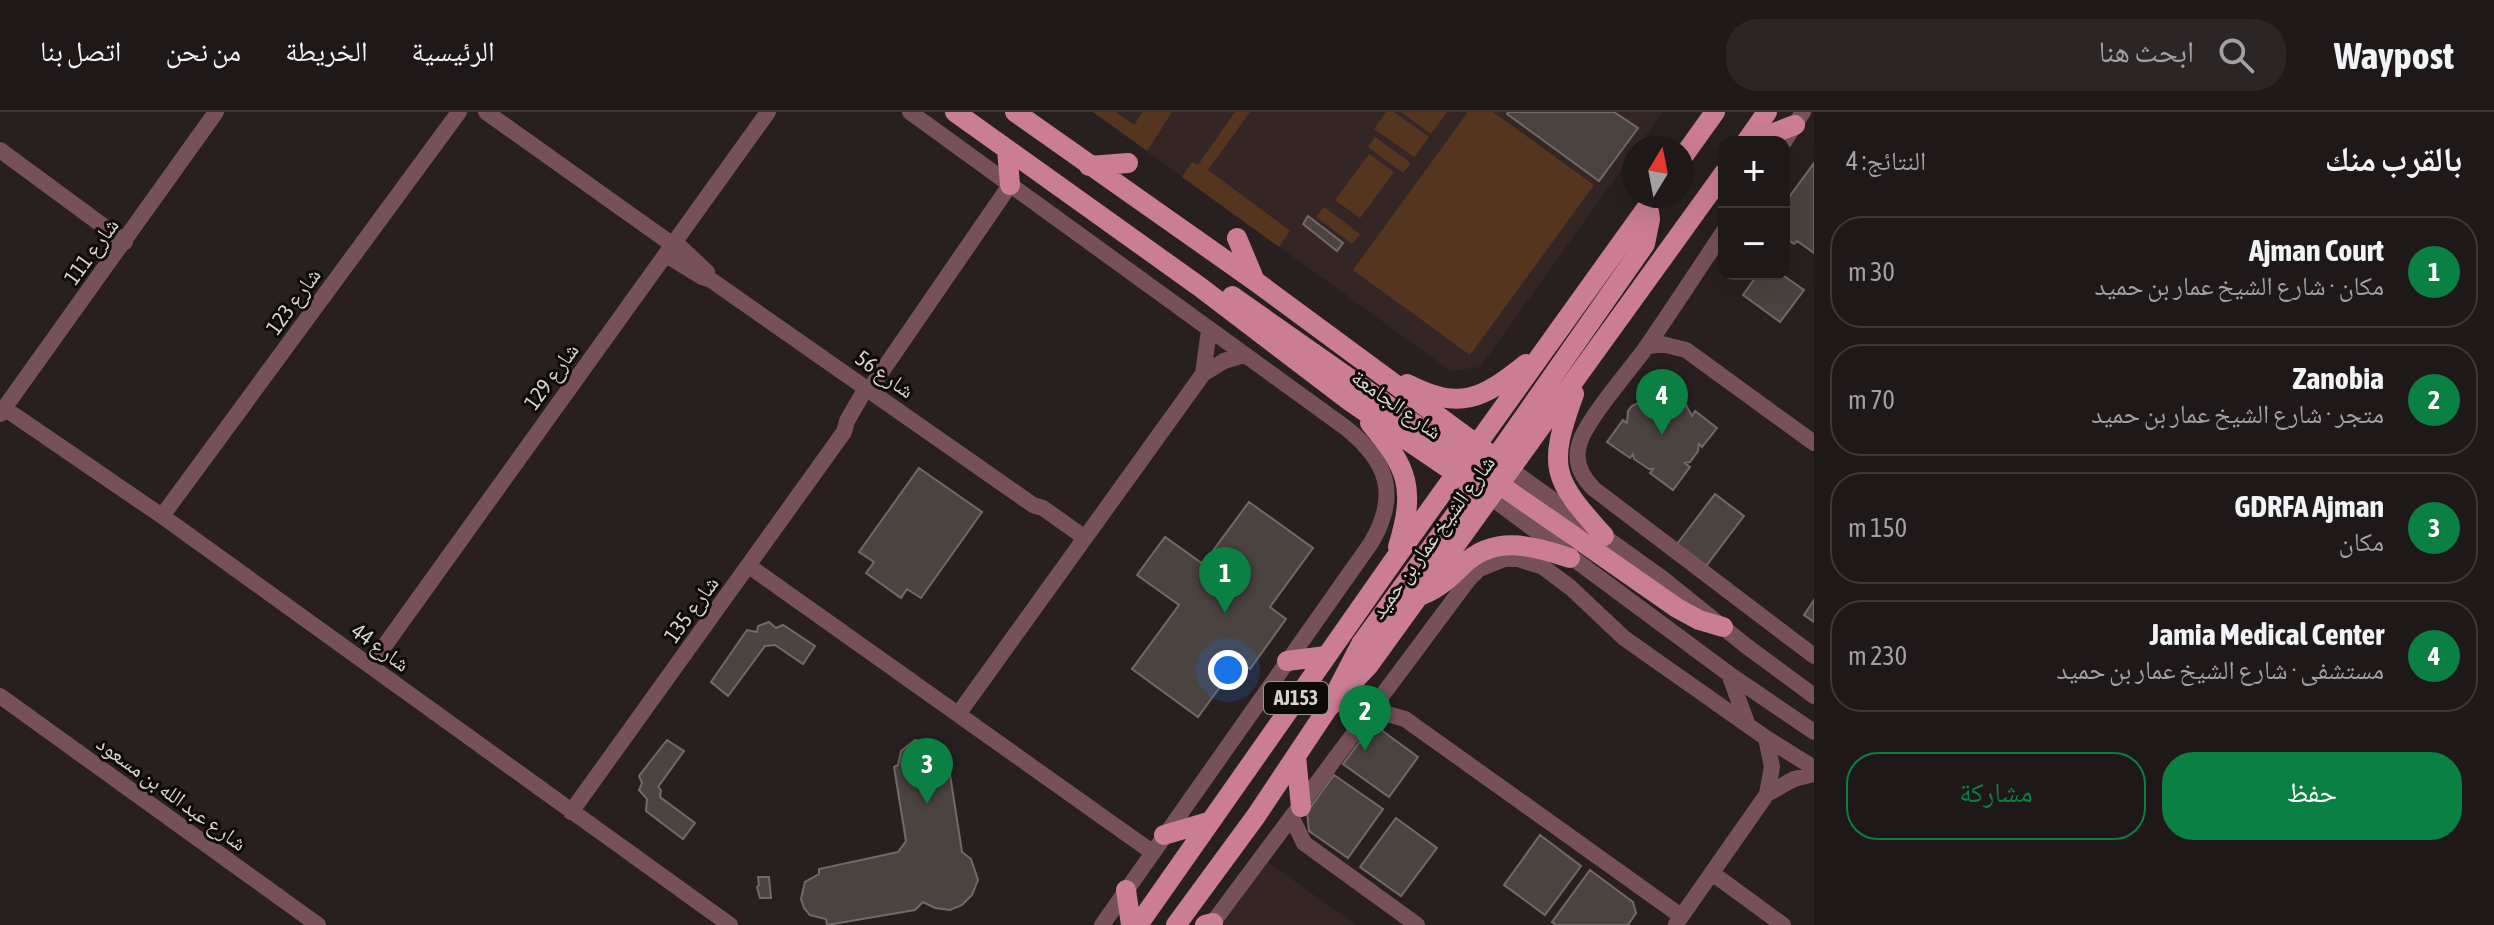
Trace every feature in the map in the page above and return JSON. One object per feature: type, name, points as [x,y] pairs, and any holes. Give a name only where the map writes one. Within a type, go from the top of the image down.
[{"type":"main road","name":"شارع الجامعة","points":[[955,112],[1200,287],[1351,402],[1483,472]]},
{"type":"main road","name":"شارع الجامعة","points":[[1015,112],[1255,281],[1360,360],[1483,472]]},
{"type":"main road","points":[[1694,141],[1715,112]]},
{"type":"main road","points":[[1752,136],[1767,112]]},
{"type":"main road","points":[[1765,136],[1794,126]]},
{"type":"main road","points":[[1007,149],[1010,185]]},
{"type":"main road","points":[[1089,166],[1128,163]]},
{"type":"main road","name":"شارع الشيخ عمار بن حميد","points":[[1138,925],[1394,560],[1582,372],[1718,181]]},
{"type":"main road","name":"شارع الشيخ عمار بن حميد","points":[[1176,925],[1236,845],[1328,708],[1364,671],[1418,596],[1545,350],[1646,208]]},
{"type":"main road","points":[[1328,708],[1361,644],[1645,244],[1651,208]]},
{"type":"main road","points":[[1237,238],[1255,281]]},
{"type":"main road","points":[[1200,287],[1218,289],[1239,299],[1677,608],[1699,620],[1723,627]]},
{"type":"main road","points":[[1360,360],[1432,396],[1466,400],[1501,384],[1545,350]]},
{"type":"main road","points":[[1582,372],[1560,435],[1557,465],[1568,494],[1604,536]]},
{"type":"main road","points":[[1351,402],[1394,452],[1406,479],[1407,510],[1394,560]]},
{"type":"main road","points":[[1418,596],[1448,580],[1474,556],[1500,545],[1528,545],[1570,558]]},
{"type":"main road","points":[[1287,661],[1326,656]]},
{"type":"main road","points":[[1296,756],[1296,812]]},
{"type":"main road","points":[[1158,844],[1208,822]]},
{"type":"main road","points":[[1126,890],[1131,925]]},
{"type":"street","name":"شارع 111","points":[[2,411],[216,112]]},
{"type":"street","name":"شارع 123","points":[[162,516],[459,112]]},
{"type":"street","name":"شارع 56","points":[[486,112],[707,271],[711,280],[1033,505],[1038,514],[1082,541]]},
{"type":"street","name":"شارع 129","points":[[370,666],[768,112]]},
{"type":"street","points":[[910,112],[1360,440],[1377,458],[1385,482],[1385,507],[1378,532],[1102,925]]},
{"type":"street","points":[[0,150],[125,242]]},
{"type":"street","name":"شارع 135","points":[[571,812],[844,432],[847,421],[1010,185]]},
{"type":"street","points":[[1718,240],[1646,347],[1584,431],[1577,452],[1581,473],[1594,489],[1814,656]]},
{"type":"street","points":[[1203,374],[1209,330]]},
{"type":"street","points":[[1646,347],[1662,344],[1686,350],[1814,443]]},
{"type":"street","points":[[959,713],[1203,374],[1224,361],[1244,355]]},
{"type":"street","name":"شارع 44","points":[[2,411],[162,516],[730,925]]},
{"type":"street","name":"شارع الجامعة","points":[[1483,472],[1604,536],[1814,696]]},
{"type":"street","name":"شارع الجامعة","points":[[1483,472],[1570,558],[1814,732]]},
{"type":"street","points":[[1210,924],[1469,579],[1491,563],[1518,559],[1543,567],[1578,594],[1624,638],[1814,771]]},
{"type":"street","points":[[749,566],[959,713],[1158,844]]},
{"type":"street","points":[[1729,674],[1747,723]]},
{"type":"street","points":[[1787,677],[1814,683]]},
{"type":"street","points":[[1390,687],[1405,719]]},
{"type":"street","name":"شارع عبد الله بن مسعود","points":[[0,696],[318,925]]},
{"type":"street","points":[[1367,715],[1384,713],[1405,719],[1678,921],[1767,794],[1772,767],[1766,738]]},
{"type":"street","points":[[1767,794],[1814,771]]},
{"type":"street","points":[[1296,812],[1304,843]]},
{"type":"street","points":[[1274,840],[1304,843],[1417,925]]},
{"type":"street","points":[[1712,873],[1783,925]]},
{"type":"shaded area","points":[[1093,112],[1663,112],[1646,136],[1622,136],[1622,169],[1480,367],[1451,371]]},
{"type":"shaded area","points":[[1093,112],[1116,112],[1134,125],[1143,112],[1172,112],[1147,151]]},
{"type":"shaded area","points":[[1235,112],[1250,112],[1208,170],[1290,231],[1279,247],[1182,177],[1192,162],[1198,165]]},
{"type":"shaded area","points":[[1386,112],[1394,112],[1429,137],[1414,157],[1374,129]]},
{"type":"shaded area","points":[[1401,112],[1447,112],[1431,134]]},
{"type":"shaded area","points":[[1468,112],[1493,112],[1594,185],[1470,355],[1353,270]]},
{"type":"shaded area","points":[[1375,137],[1411,163],[1403,173],[1368,147]]},
{"type":"shaded area","points":[[1369,154],[1394,172],[1360,218],[1335,200]]},
{"type":"shaded area","points":[[1324,207],[1360,234],[1352,244],[1316,217]]},
{"type":"shaded area","points":[[1266,861],[1356,925],[1219,925]]},
{"type":"building","points":[[1614,112],[1638,128],[1632,136],[1622,136],[1622,150],[1599,181],[1507,114]]},
{"type":"building","points":[[1814,163],[1814,253],[1797,241],[1794,244],[1790,241],[1790,196]]},
{"type":"building","points":[[1308,216],[1343,243],[1337,251],[1303,224]]},
{"type":"building","points":[[1754,280],[1790,280],[1804,290],[1780,322],[1743,295]]},
{"type":"building","points":[[1653,378],[1673,393],[1670,397],[1686,405],[1692,416],[1695,411],[1717,428],[1702,447],[1699,444],[1690,462],[1685,463],[1690,467],[1673,490],[1650,473],[1653,469],[1634,459],[1633,454],[1630,458],[1607,442],[1623,420],[1627,423],[1628,411],[1640,402],[1637,399]]},
{"type":"building","points":[[919,468],[982,512],[921,598],[907,589],[901,598],[866,573],[874,562],[859,552]]},
{"type":"building","points":[[1715,494],[1744,516],[1706,566],[1677,544]]},
{"type":"building","points":[[1249,502],[1313,548],[1270,607],[1286,619],[1250,669],[1239,661],[1198,717],[1132,669],[1179,605],[1137,575],[1165,537],[1203,564]]},
{"type":"building","points":[[1814,600],[1814,622],[1804,615]]},
{"type":"building","points":[[769,622],[776,628],[783,625],[815,646],[803,664],[775,645],[765,646],[728,696],[711,682],[747,630],[757,632],[758,626]]},
{"type":"building","points":[[1373,724],[1418,757],[1389,797],[1343,764]]},
{"type":"building","points":[[667,740],[684,751],[658,787],[660,797],[695,823],[683,839],[646,811],[647,799],[639,790],[642,783],[639,776]]},
{"type":"building","points":[[915,740],[932,744],[941,757],[947,755],[962,852],[971,859],[978,880],[972,895],[962,905],[950,910],[923,902],[915,910],[827,925],[826,919],[810,915],[804,908],[801,899],[805,882],[819,874],[819,869],[898,852],[906,841],[894,767],[898,765],[901,751]]},
{"type":"building","points":[[1334,775],[1383,809],[1348,858],[1309,831],[1307,812]]},
{"type":"building","points":[[1396,818],[1437,848],[1401,896],[1360,867]]},
{"type":"building","points":[[1540,835],[1581,866],[1545,915],[1504,885]]},
{"type":"building","points":[[1590,870],[1633,902],[1636,913],[1628,925],[1556,925],[1552,922]]},
{"type":"building","points":[[758,877],[769,877],[771,898],[760,898]]},
{"type":"place","name":"Jamia Medical Center","points":[[1662,435]]},
{"type":"place","name":"Ajman Court","points":[[1225,613]]},
{"type":"place","name":"Zanobia","points":[[1365,751]]},
{"type":"place","name":"GDRFA Ajman","points":[[927,804]]}]
